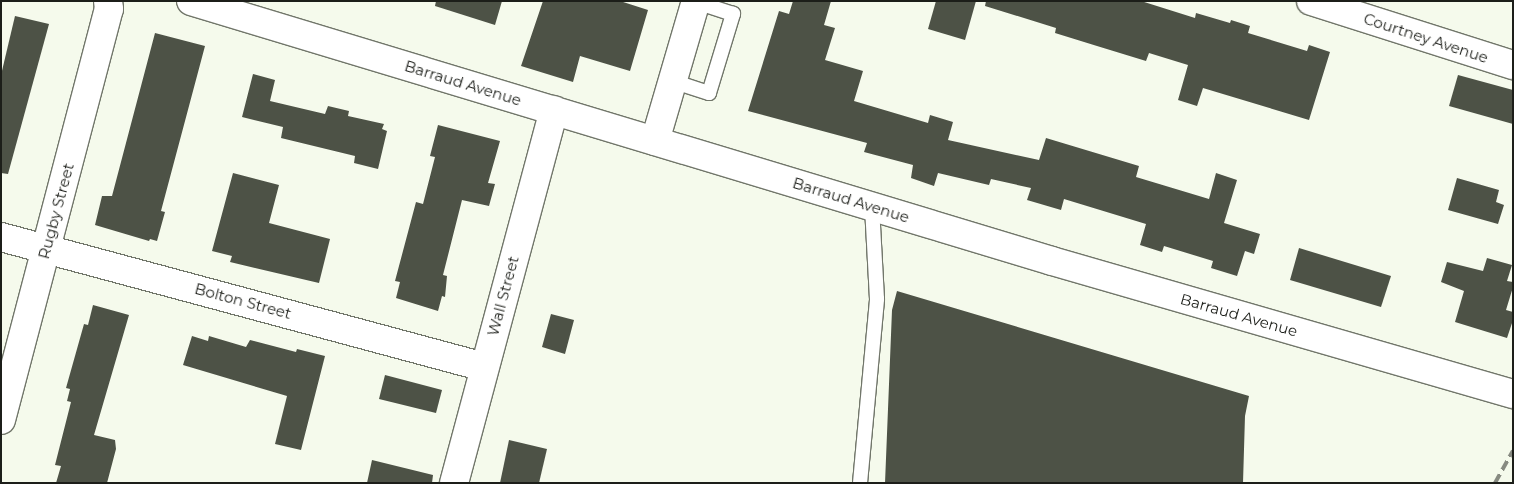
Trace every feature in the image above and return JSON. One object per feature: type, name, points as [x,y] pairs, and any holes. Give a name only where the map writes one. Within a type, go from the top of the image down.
[{"type":"street","name":"Rugby Street","points":[[1,420],[109,9],[108,1]]},
{"type":"street","name":"Barraud Avenue","points":[[191,1],[872,207],[1513,394]]},
{"type":"street","name":"Courtney Avenue","points":[[1311,1],[1513,65]]},
{"type":"street","points":[[654,141],[696,2]]},
{"type":"street","name":"Wall Street","points":[[454,483],[554,110]]},
{"type":"street","name":"Bolton Street","points":[[1,237],[484,367]]},
{"type":"lane","points":[[672,81],[709,93],[733,14],[696,2]]},
{"type":"lane","points":[[860,483],[877,299],[872,207]]},
{"type":"building","points":[[436,1],[502,1],[495,25],[435,6]]},
{"type":"building","points":[[543,1],[620,1],[648,10],[630,71],[580,56],[573,82],[521,66]]},
{"type":"building","points":[[793,1],[831,1],[824,25],[835,28],[825,60],[863,71],[854,101],[928,123],[930,115],[953,122],[948,140],[1039,160],[1046,138],[1139,166],[1136,177],[1209,199],[1216,173],[1237,180],[1224,223],[1260,234],[1254,254],[1245,251],[1237,276],[1211,268],[1213,261],[1164,246],[1162,252],[1140,245],[1146,224],[1064,199],[1061,210],[1027,200],[1031,188],[991,179],[989,185],[938,173],[934,186],[911,178],[913,165],[864,152],[867,143],[748,111],[779,11],[789,14]]},
{"type":"building","points":[[936,1],[976,1],[965,40],[928,29]]},
{"type":"building","points":[[986,1],[1141,1],[1195,18],[1196,13],[1230,23],[1231,20],[1250,26],[1248,33],[1307,51],[1309,45],[1330,52],[1309,120],[1203,88],[1197,106],[1178,100],[1188,65],[1149,53],[1146,61],[1055,33],[1056,28],[985,6]]},
{"type":"building","points":[[15,16],[49,24],[8,174],[1,173],[1,75]]},
{"type":"building","points":[[155,33],[205,46],[161,211],[165,212],[157,241],[150,239],[149,241],[95,225],[102,196],[112,196]]},
{"type":"building","points":[[253,74],[275,80],[270,101],[325,114],[328,106],[349,111],[348,116],[384,124],[382,129],[387,131],[378,169],[354,163],[355,156],[281,138],[283,127],[242,117]]},
{"type":"building","points":[[1458,75],[1513,90],[1513,124],[1449,106]]},
{"type":"building","points":[[438,125],[500,141],[488,183],[495,184],[489,206],[462,200],[443,275],[447,276],[445,297],[442,296],[438,311],[396,298],[400,282],[395,281],[416,202],[423,204],[435,157],[430,156]]},
{"type":"building","points":[[233,173],[279,185],[269,223],[330,239],[319,283],[230,262],[232,256],[212,251]]},
{"type":"building","points":[[1457,178],[1499,190],[1496,202],[1504,205],[1498,224],[1448,210]]},
{"type":"building","points":[[1299,248],[1391,276],[1381,307],[1290,280]]},
{"type":"building","points":[[1487,258],[1512,265],[1507,281],[1513,282],[1513,287],[1506,310],[1513,312],[1513,320],[1507,338],[1455,322],[1464,291],[1441,282],[1447,262],[1483,271]]},
{"type":"building","points":[[897,291],[1249,396],[1245,416],[1243,483],[885,483],[892,310]]},
{"type":"building","points":[[93,305],[129,315],[94,435],[115,440],[116,449],[107,483],[56,483],[61,466],[55,465],[71,402],[67,401],[70,389],[66,388],[84,324],[88,325]]},
{"type":"building","points":[[551,314],[574,320],[565,354],[542,347]]},
{"type":"building","points":[[192,336],[208,341],[209,336],[246,347],[250,340],[296,352],[297,349],[325,356],[301,450],[275,444],[287,396],[183,365]]},
{"type":"building","points":[[385,375],[442,390],[436,413],[379,399]]},
{"type":"building","points":[[509,440],[547,449],[539,483],[500,483]]},
{"type":"building","points":[[372,460],[433,475],[432,483],[367,483]]},
{"type":"railway","points":[[1495,483],[1513,451]]}]
